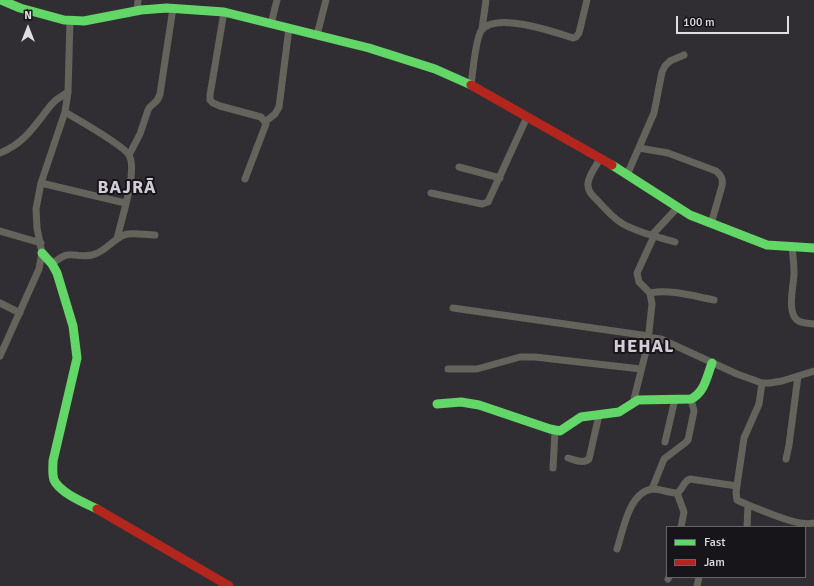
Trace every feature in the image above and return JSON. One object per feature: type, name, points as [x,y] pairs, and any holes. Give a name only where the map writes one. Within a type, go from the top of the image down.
[{"type":"street","points":[[1,0],[20,8],[64,20],[84,21],[137,11],[173,8],[193,8],[224,12],[369,48],[435,69],[471,85],[627,175],[677,208],[711,224],[767,245],[814,248]]},
{"type":"street","points":[[137,11],[138,0]]},
{"type":"street","points":[[271,24],[278,0]]},
{"type":"street","points":[[317,35],[326,0]]},
{"type":"street","points":[[471,85],[478,37],[482,29],[486,0]]},
{"type":"street","points":[[482,29],[488,25],[500,22],[512,23],[543,29],[572,38],[576,37],[579,33],[587,0]]},
{"type":"street","points":[[128,155],[140,134],[150,106],[156,103],[160,94],[173,8]]},
{"type":"street","points":[[224,12],[210,100],[220,106],[261,117],[266,124],[244,180]]},
{"type":"street","points":[[0,356],[39,269],[42,253],[35,217],[37,198],[66,112],[70,20]]},
{"type":"street","points":[[265,122],[275,114],[279,107],[289,28]]},
{"type":"street","points":[[627,175],[654,113],[662,72],[670,61],[684,56]]},
{"type":"street","points":[[0,153],[8,150],[20,142],[51,105],[68,92]]},
{"type":"street","points":[[66,112],[117,145],[128,155],[132,170],[117,239]]},
{"type":"street","points":[[431,193],[486,204],[491,199],[528,117]]},
{"type":"street","points":[[639,148],[677,156],[716,171],[721,175],[723,180],[722,186],[711,224]]},
{"type":"street","points":[[600,159],[589,179],[588,189],[592,196],[623,224],[675,242]]},
{"type":"street","points":[[459,167],[500,178]]},
{"type":"street","points":[[41,183],[125,203]]},
{"type":"street","points":[[633,403],[649,340],[652,304],[650,293],[639,282],[638,273],[653,235],[677,208]]},
{"type":"street","points":[[0,232],[41,243]]},
{"type":"street","points":[[52,264],[65,254],[93,255],[125,235],[155,235]]},
{"type":"street","points":[[792,247],[794,272],[791,305],[792,314],[800,322],[814,324]]},
{"type":"street","points":[[42,253],[52,264],[57,274],[75,336],[77,348],[77,358],[53,461],[52,473],[55,484],[62,490],[138,532],[229,586]]},
{"type":"street","points":[[650,293],[663,291],[714,300]]},
{"type":"street","points":[[0,303],[20,313]]},
{"type":"street","points":[[453,308],[649,340],[654,338],[661,339],[712,363],[762,383],[782,382],[814,371]]},
{"type":"street","points":[[448,369],[477,369],[520,358],[535,357],[641,369]]},
{"type":"street","points":[[437,404],[461,402],[479,405],[555,431],[560,431],[581,417],[619,412],[633,403],[644,399],[696,398],[700,394],[712,363]]},
{"type":"street","points":[[786,459],[798,376]]},
{"type":"street","points":[[762,383],[759,404],[744,438],[737,486],[737,500],[796,522],[810,524],[814,523]]},
{"type":"street","points":[[665,442],[675,399]]},
{"type":"street","points":[[652,489],[664,459],[688,440],[694,410],[691,399]]},
{"type":"street","points":[[568,458],[583,462],[589,459],[599,415]]},
{"type":"street","points":[[553,468],[555,431]]},
{"type":"street","points":[[677,494],[680,492],[684,483],[690,479],[737,486]]},
{"type":"street","points":[[617,549],[631,506],[639,496],[652,489],[677,494]]},
{"type":"street","points":[[677,494],[684,512],[682,526]]},
{"type":"street","points":[[747,526],[748,505]]},
{"type":"traffic: fast","points":[[1,0],[20,8],[64,20],[84,21],[141,10],[167,8],[224,12],[369,48],[435,69],[471,85]]},
{"type":"traffic: fast","points":[[612,165],[690,215],[767,245],[814,248]]},
{"type":"traffic: fast","points":[[42,253],[52,264],[57,273],[73,326],[77,358],[53,461],[53,478],[57,485],[67,493],[97,509]]},
{"type":"traffic: fast","points":[[437,404],[461,402],[479,405],[560,431],[581,417],[619,412],[638,400],[691,399],[696,396],[702,388],[712,363]]},
{"type":"traffic: jam","points":[[471,85],[612,165]]},
{"type":"traffic: jam","points":[[97,509],[229,586]]},
{"type":"district","name":"BAJRĀ","points":[[127,188]]},
{"type":"district","name":"HEHAL","points":[[644,347]]}]
